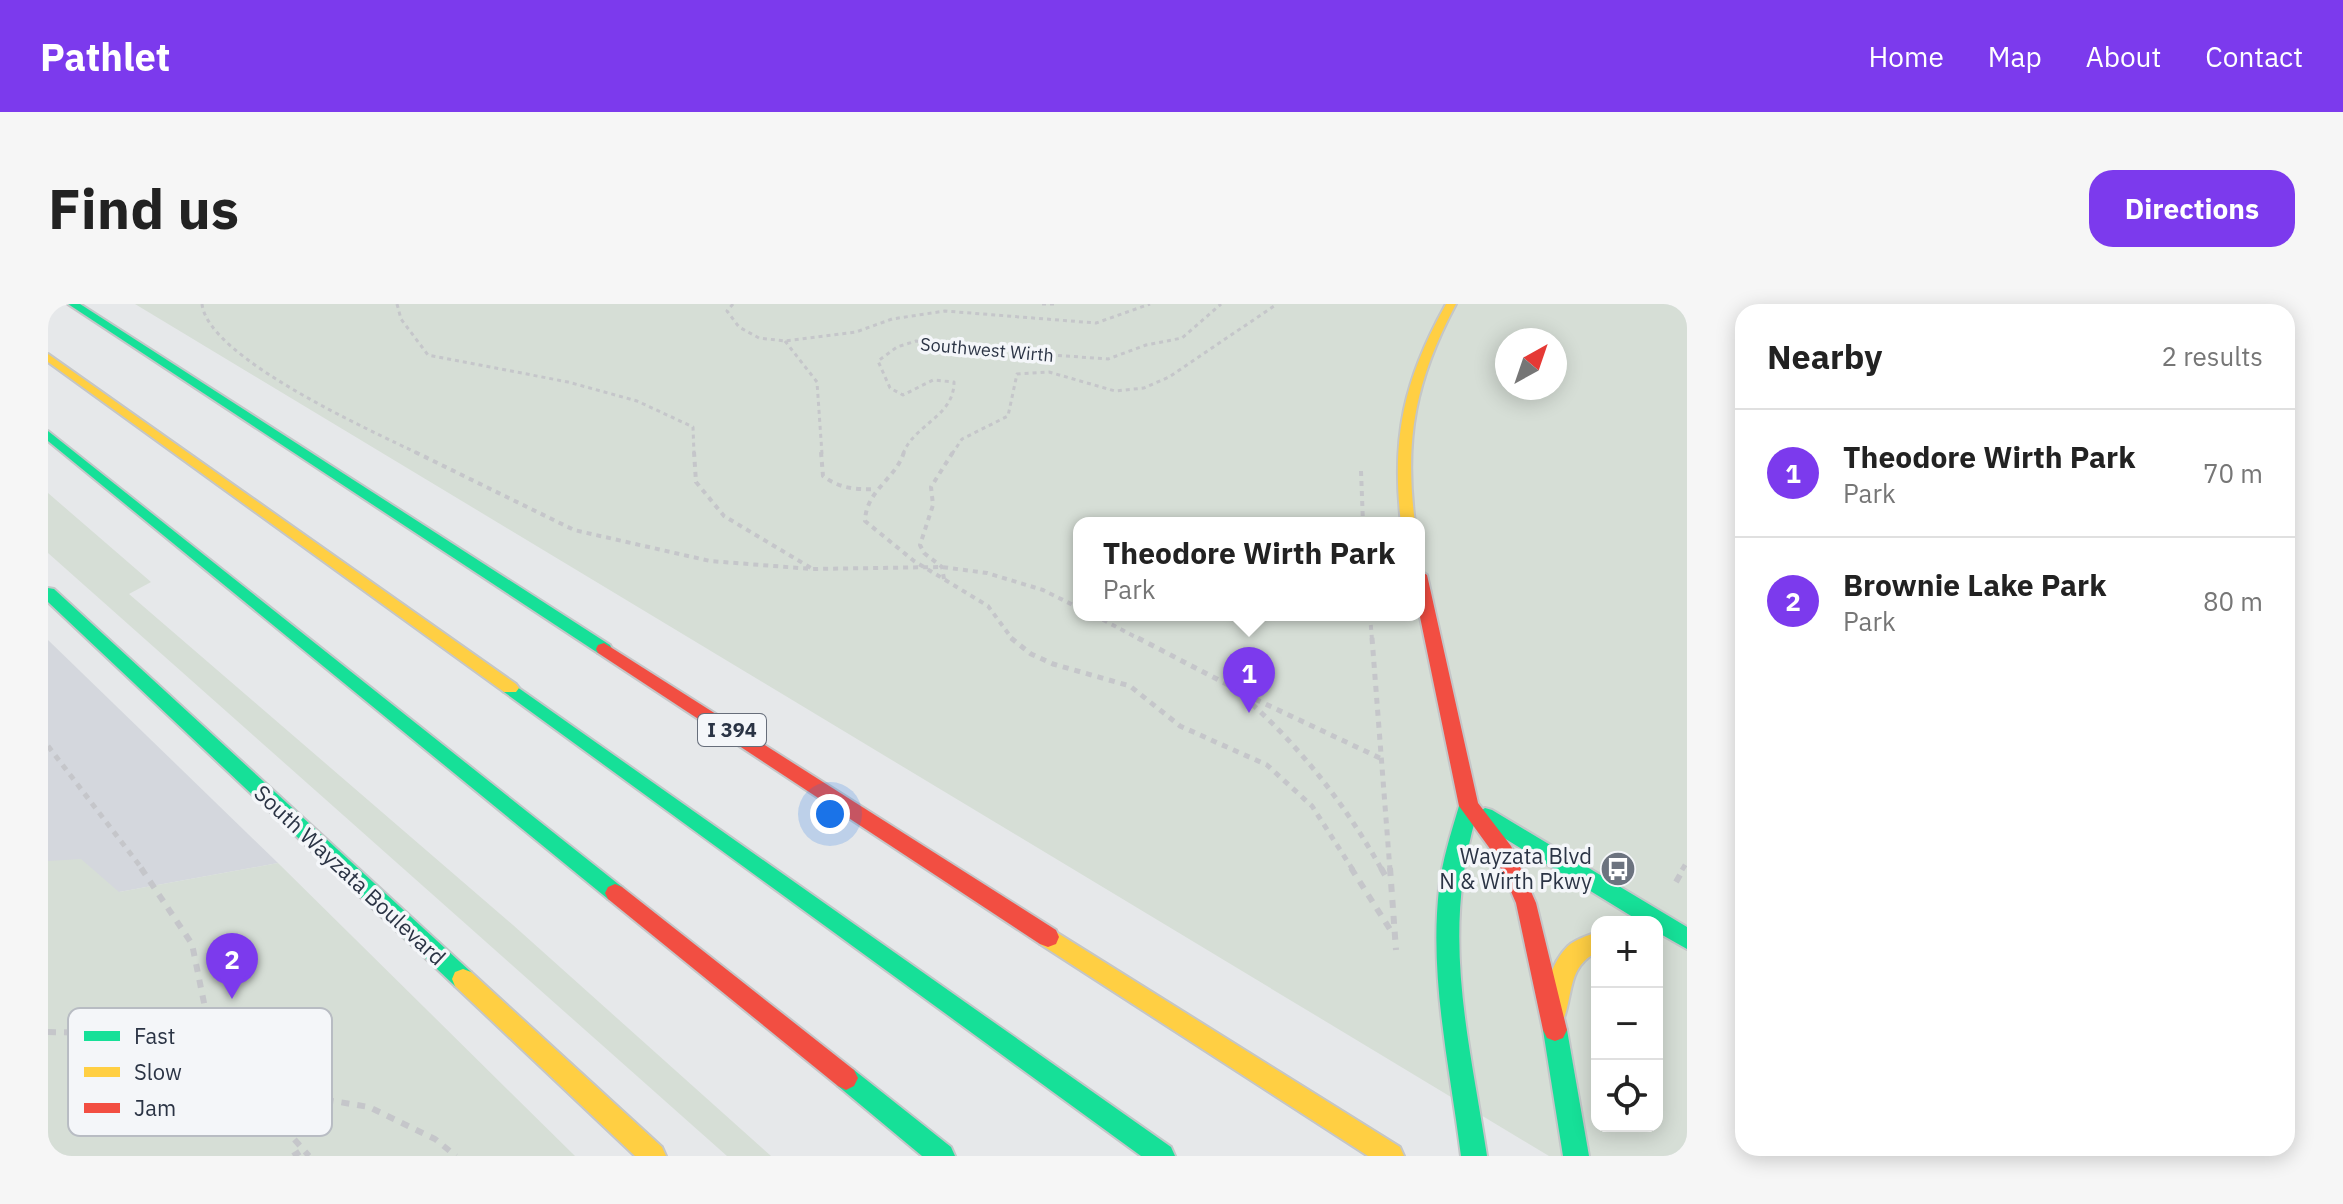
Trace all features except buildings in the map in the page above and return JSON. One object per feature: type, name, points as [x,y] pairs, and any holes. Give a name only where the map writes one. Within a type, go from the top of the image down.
[{"type":"main road","name":"I 394","points":[[73,304],[1111,978],[1391,1156]]},
{"type":"main road","points":[[1407,517],[1403,501],[1404,456],[1413,387],[1419,364],[1451,304]]},
{"type":"main road","points":[[48,357],[1162,1156]]},
{"type":"main road","points":[[48,435],[942,1156]]},
{"type":"main road","name":"South Wayzata Boulevard","points":[[48,593],[653,1156]]},
{"type":"main road","points":[[1425,603],[1469,806],[1504,852],[1526,903],[1554,1021],[1576,1156]]},
{"type":"main road","points":[[1469,806],[1687,939]]},
{"type":"main road","points":[[1469,806],[1457,845],[1449,891],[1448,954],[1474,1156]]},
{"type":"main road","points":[[1554,1021],[1560,977],[1571,956],[1591,945]]},
{"type":"main road","points":[[1663,945],[1687,953]]},
{"type":"path","points":[[202,304],[203,313],[235,351],[316,404],[574,530],[710,561],[812,569],[942,567],[1015,580],[1073,605]]},
{"type":"path","points":[[397,304],[401,319],[428,355],[568,382],[637,401],[693,427],[696,482],[714,505],[724,516],[812,569]]},
{"type":"path","points":[[733,304],[727,311],[739,327],[759,338],[785,341],[856,332],[892,319],[945,311],[1096,323],[1150,304]]},
{"type":"path","points":[[1042,304],[1055,304]]},
{"type":"path","name":"Southwest Wirth","points":[[875,489],[903,461],[908,441],[948,406],[956,392],[954,382],[945,378],[928,380],[903,395],[890,388],[878,361],[897,347],[916,341],[982,350],[1108,359],[1146,345],[1182,338],[1221,304]]},
{"type":"path","name":"Southwest Wirth","points":[[944,580],[942,567],[924,553],[920,545],[933,505],[931,487],[962,439],[1008,416],[1018,384],[1017,374],[1037,369],[1063,373],[1094,388],[1129,392],[1169,380],[1227,335],[1277,304]]},
{"type":"path","points":[[785,341],[788,350],[812,368],[817,382],[823,476],[836,486],[852,490],[875,489],[864,517],[882,538],[988,606],[1015,643],[1031,654],[1053,664],[1130,686],[1180,726],[1267,765],[1312,806],[1393,934]]},
{"type":"path","points":[[1105,621],[1233,688],[1383,760]]},
{"type":"path","points":[[1233,688],[1280,726],[1324,779],[1362,833],[1391,885],[1371,621]]},
{"type":"path","points":[[48,746],[163,897],[192,944],[205,1008]]},
{"type":"path","points":[[48,1032],[68,1032]]},
{"type":"path","points":[[332,1101],[369,1107],[435,1139],[456,1156]]},
{"type":"path","points":[[292,1136],[307,1153],[293,1156]]},
{"type":"shaded area","points":[[135,304],[1687,304],[1687,1156],[1549,1156]]},
{"type":"shaded area","points":[[48,493],[151,582],[129,594],[513,925],[771,1156],[727,1156],[48,553]]},
{"type":"shaded area","points":[[48,640],[278,863],[48,905]]},
{"type":"shaded area","points":[[81,859],[119,892],[278,863],[575,1156],[48,1156],[48,861]]},
{"type":"traffic: fast","points":[[73,304],[604,649]]},
{"type":"traffic: fast","points":[[48,435],[615,893]]},
{"type":"traffic: fast","points":[[48,593],[463,979]]},
{"type":"traffic: fast","points":[[510,688],[1162,1156]]},
{"type":"traffic: fast","points":[[1469,806],[1452,868],[1447,922],[1450,989],[1474,1156]]},
{"type":"traffic: fast","points":[[1485,816],[1687,939]]},
{"type":"traffic: fast","points":[[1555,1030],[1576,1156]]},
{"type":"traffic: fast","points":[[846,1078],[942,1156]]},
{"type":"traffic: slow","points":[[1407,517],[1403,463],[1408,409],[1424,357],[1451,304]]},
{"type":"traffic: slow","points":[[48,357],[510,688]]},
{"type":"traffic: slow","points":[[1048,937],[1391,1156]]},
{"type":"traffic: slow","points":[[1554,1015],[1564,970],[1576,953],[1591,944]]},
{"type":"traffic: slow","points":[[463,979],[653,1156]]},
{"type":"traffic: jam","points":[[1425,603],[1469,806],[1504,852],[1526,903],[1555,1030]]},
{"type":"traffic: jam","points":[[604,649],[1048,937]]},
{"type":"traffic: jam","points":[[615,893],[846,1078]]},
{"type":"place","name":"Theodore Wirth Park","points":[[1249,713]]},
{"type":"place","name":"Wayzata Blvd N & Wirth Pkwy","points":[[1618,869]]},
{"type":"place","name":"Brownie Lake Park","points":[[232,999]]}]
